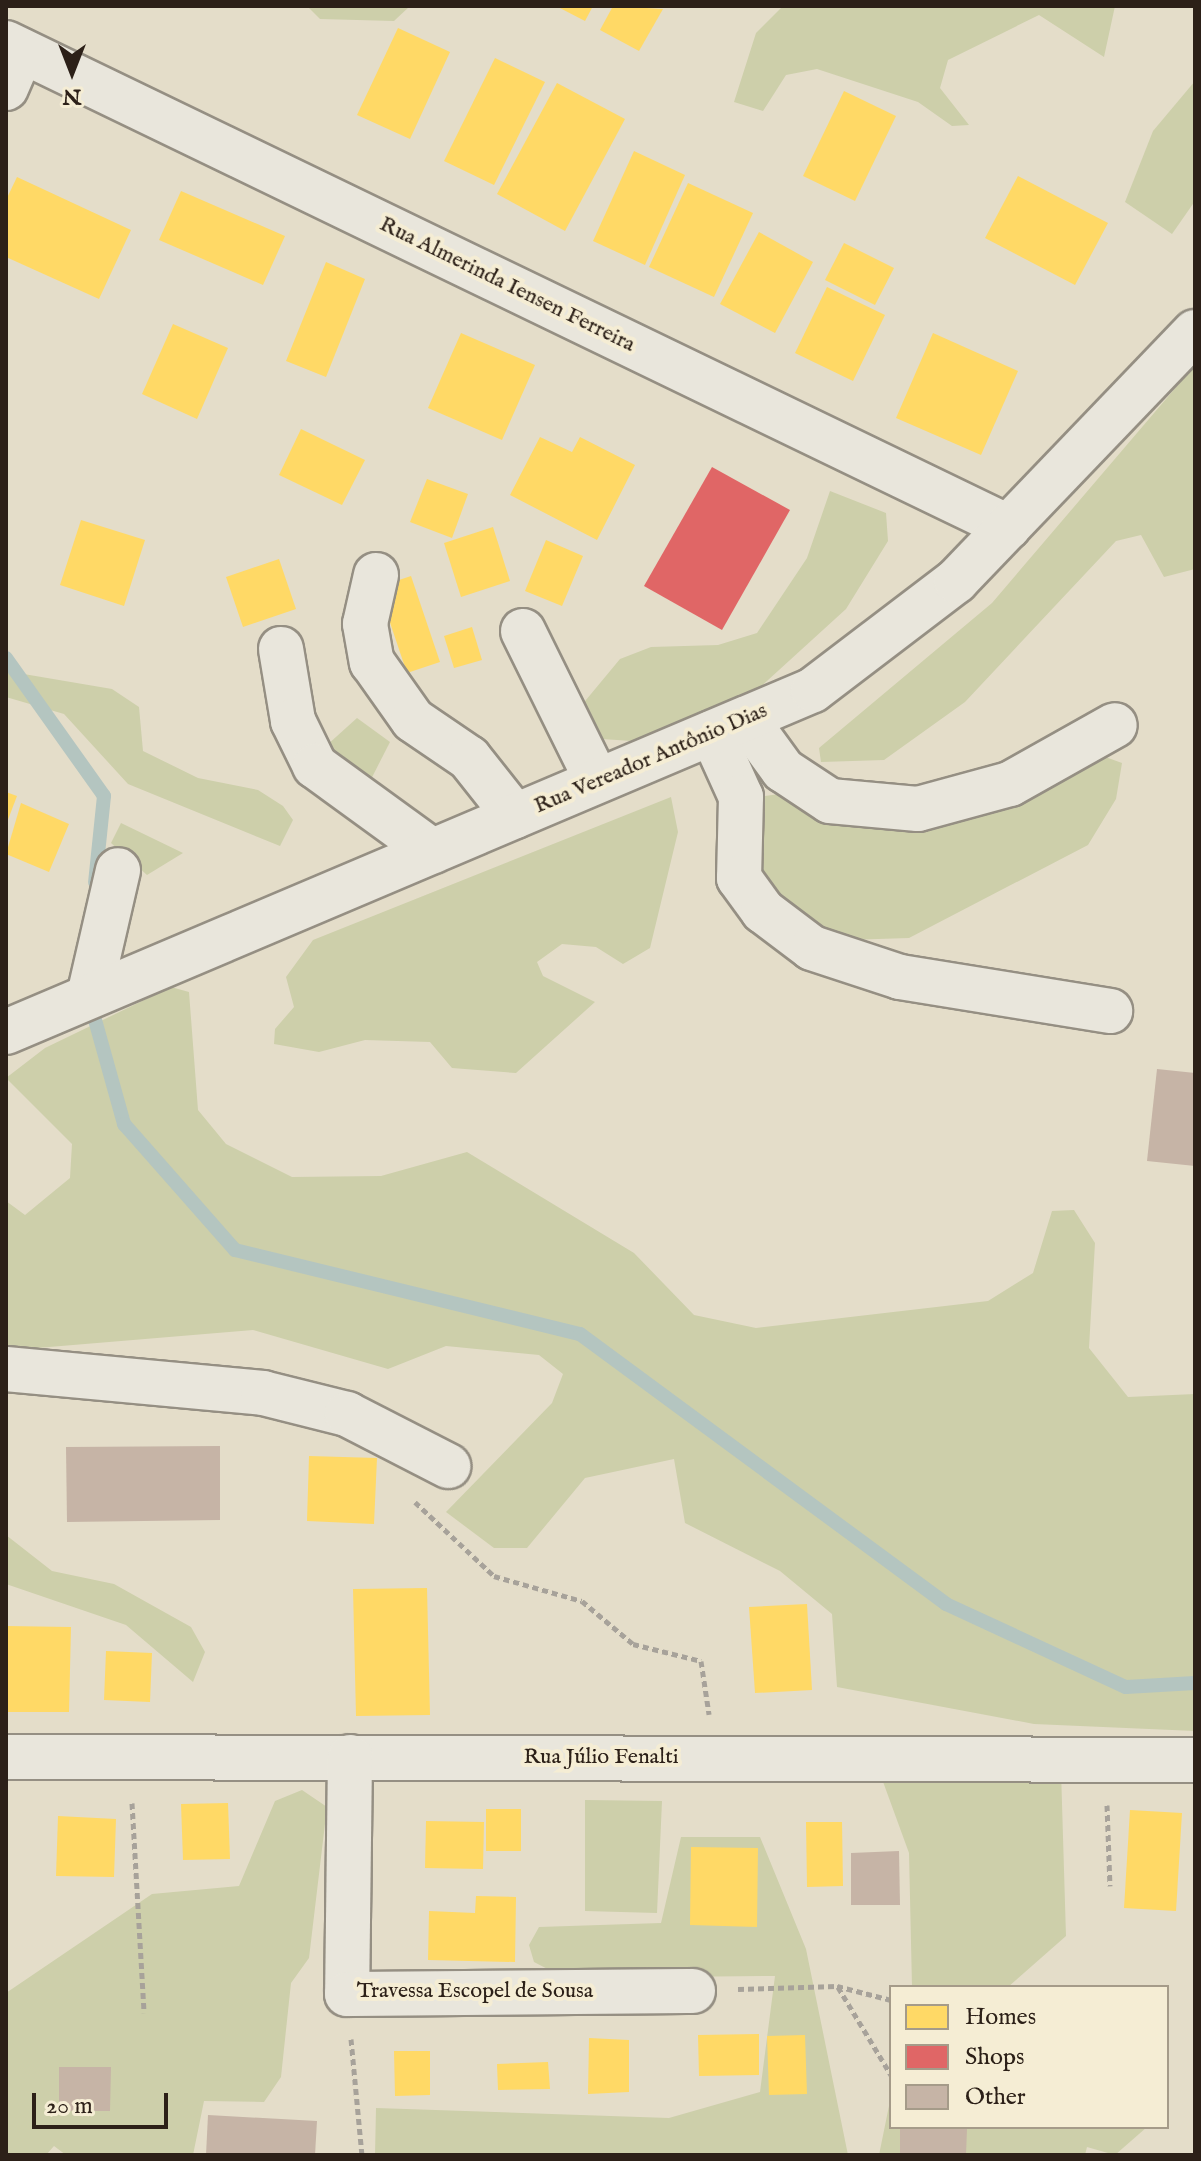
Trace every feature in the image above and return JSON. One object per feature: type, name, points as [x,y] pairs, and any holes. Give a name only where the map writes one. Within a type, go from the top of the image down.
[{"type":"street","name":"Rua Almerinda Iensen Ferreira","points":[[11,61],[1008,527]]},
{"type":"street","name":"Rua Vereador Antônio Dias","points":[[6,1032],[813,690],[956,581],[1195,332]]},
{"type":"street","points":[[376,575],[365,624],[372,662],[413,720],[469,758],[515,816]]},
{"type":"street","points":[[523,631],[597,781]]},
{"type":"street","points":[[281,649],[293,721],[315,766],[432,851]]},
{"type":"street","points":[[729,726],[783,770],[830,801],[918,809],[1010,784],[1115,725]]},
{"type":"street","points":[[729,726],[741,797],[739,878],[763,911],[812,948],[900,977],[1110,1011]]},
{"type":"street","points":[[89,996],[118,870]]},
{"type":"street","points":[[6,1369],[263,1393],[347,1414],[437,1459]]},
{"type":"street","name":"Rua Júlio Fenalti","points":[[6,1757],[1195,1760]]},
{"type":"street","name":"Travessa Escopel de Sousa","points":[[350,1757],[347,1994],[693,1991]]},
{"type":"path","points":[[437,1459],[413,1500],[494,1576],[582,1601],[633,1644],[701,1661],[715,1758]]},
{"type":"path","points":[[131,1757],[144,2013]]},
{"type":"path","points":[[1105,1760],[1110,1886]]},
{"type":"path","points":[[837,1986],[889,2072]]},
{"type":"path","points":[[693,1991],[837,1986],[889,1999]]},
{"type":"path","points":[[347,1994],[362,2155]]},
{"type":"green space","points":[[307,6],[410,6],[394,21],[320,19]]},
{"type":"green space","points":[[783,6],[1115,6],[1104,57],[1039,15],[948,60],[940,88],[969,125],[952,126],[918,102],[817,69],[786,75],[763,111],[734,102],[756,33]]},
{"type":"green space","points":[[1195,81],[1195,201],[1172,234],[1125,202],[1153,131]]},
{"type":"green space","points":[[1195,365],[1195,569],[1164,577],[1141,535],[1116,541],[965,702],[884,760],[821,762],[819,748],[992,603]]},
{"type":"green space","points":[[830,491],[886,513],[888,541],[846,609],[755,692],[632,741],[602,739],[581,706],[620,659],[651,647],[718,645],[757,633],[807,558]]},
{"type":"green space","points":[[6,671],[112,689],[139,707],[143,751],[198,778],[258,790],[283,806],[293,820],[280,846],[128,784],[64,714],[6,697]]},
{"type":"green space","points":[[357,718],[390,742],[364,793],[316,755]]},
{"type":"green space","points":[[1097,754],[1122,763],[1116,799],[1088,845],[909,938],[815,941],[749,872],[765,796],[801,791],[897,831],[919,830]]},
{"type":"green space","points":[[671,797],[678,832],[650,948],[623,964],[596,947],[562,944],[537,962],[543,976],[595,1002],[516,1073],[452,1068],[430,1042],[365,1040],[319,1052],[274,1044],[275,1029],[294,1007],[286,977],[313,940]]},
{"type":"green space","points":[[121,823],[183,853],[147,875],[111,843]]},
{"type":"green space","points":[[171,987],[189,992],[198,1110],[226,1144],[292,1177],[381,1176],[467,1152],[634,1253],[694,1315],[756,1328],[988,1301],[1033,1273],[1052,1211],[1074,1210],[1095,1243],[1089,1348],[1128,1397],[1195,1394],[1195,1731],[1034,1724],[837,1687],[832,1614],[780,1571],[685,1523],[674,1459],[585,1478],[527,1548],[494,1548],[446,1512],[552,1403],[563,1374],[539,1355],[446,1346],[388,1369],[253,1330],[13,1350],[6,1360],[6,1201],[25,1215],[70,1178],[72,1144],[6,1078],[45,1048]]},
{"type":"green space","points":[[6,1535],[52,1571],[114,1584],[191,1627],[205,1652],[193,1682],[126,1625],[6,1584]]},
{"type":"green space","points":[[1061,1770],[1066,1936],[1010,1985],[912,1985],[909,1853],[882,1779]]},
{"type":"green space","points":[[302,1790],[327,1807],[309,1958],[291,1983],[281,2077],[264,2102],[204,2101],[193,2155],[66,2155],[54,2146],[46,2155],[6,2155],[6,1993],[152,1894],[239,1886],[275,1801]]},
{"type":"green space","points":[[585,1800],[662,1801],[657,1913],[585,1911]]},
{"type":"green space","points":[[681,1837],[760,1837],[806,1949],[848,2155],[375,2155],[376,2108],[669,2118],[760,2092],[775,1976],[565,1978],[534,1962],[529,1945],[539,1927],[661,1923]]},
{"type":"green space","points":[[889,2106],[889,2129],[1145,2129],[1115,2155],[1087,2147],[1085,2155],[879,2155]]},
{"type":"building: Homes","points":[[556,6],[593,6],[585,21]]},
{"type":"building: Homes","points":[[613,6],[663,9],[639,51],[600,30]]},
{"type":"building: Homes","points":[[398,28],[450,52],[410,139],[357,115]]},
{"type":"building: Homes","points":[[495,58],[545,82],[494,185],[444,161]]},
{"type":"building: Homes","points":[[557,83],[625,119],[565,231],[497,194]]},
{"type":"building: Homes","points":[[844,91],[896,116],[855,201],[803,176]]},
{"type":"building: Homes","points":[[634,151],[685,175],[645,265],[593,241]]},
{"type":"building: Homes","points":[[1018,176],[1108,223],[1075,285],[985,238]]},
{"type":"building: Homes","points":[[17,177],[131,230],[99,299],[6,257],[6,200]]},
{"type":"building: Homes","points":[[688,183],[753,213],[714,297],[649,267]]},
{"type":"building: Homes","points":[[181,191],[285,236],[263,285],[159,240]]},
{"type":"building: Homes","points":[[759,232],[813,262],[775,333],[720,304]]},
{"type":"building: Homes","points":[[844,243],[894,268],[875,305],[825,280]]},
{"type":"building: Homes","points":[[326,262],[365,279],[326,377],[286,361]]},
{"type":"building: Homes","points":[[827,287],[885,315],[853,381],[795,353]]},
{"type":"building: Homes","points":[[173,324],[228,348],[197,419],[142,394]]},
{"type":"building: Homes","points":[[461,333],[535,365],[502,440],[428,408]]},
{"type":"building: Homes","points":[[933,333],[1018,371],[981,455],[896,418]]},
{"type":"building: Homes","points":[[301,429],[365,460],[342,505],[279,475]]},
{"type":"building: Homes","points":[[540,437],[572,452],[580,437],[635,465],[597,540],[510,495]]},
{"type":"building: Homes","points":[[427,479],[468,494],[452,538],[410,522]]},
{"type":"building: Homes","points":[[81,520],[145,540],[124,606],[60,585]]},
{"type":"building: Homes","points":[[493,527],[510,581],[461,597],[444,543]]},
{"type":"building: Homes","points":[[546,540],[583,556],[562,606],[525,591]]},
{"type":"building: Homes","points":[[279,559],[296,609],[243,627],[226,577]]},
{"type":"building: Homes","points":[[411,576],[440,662],[407,673],[378,587]]},
{"type":"building: Homes","points":[[472,627],[482,660],[454,668],[444,636]]},
{"type":"building: Homes","points":[[6,792],[17,796],[6,825]]},
{"type":"building: Homes","points":[[21,803],[69,824],[49,872],[6,854]]},
{"type":"building: Homes","points":[[309,1456],[377,1458],[374,1524],[307,1521]]},
{"type":"building: Homes","points":[[427,1588],[430,1715],[356,1716],[353,1589]]},
{"type":"building: Homes","points":[[807,1604],[812,1690],[755,1693],[749,1607]]},
{"type":"building: Homes","points":[[7,1626],[71,1627],[69,1712],[6,1712]]},
{"type":"building: Homes","points":[[106,1651],[152,1653],[150,1702],[104,1700]]},
{"type":"building: Homes","points":[[228,1803],[230,1859],[183,1860],[181,1804]]},
{"type":"building: Homes","points":[[486,1809],[521,1809],[521,1851],[486,1851]]},
{"type":"building: Homes","points":[[1130,1810],[1182,1813],[1176,1911],[1124,1908]]},
{"type":"building: Homes","points":[[58,1816],[116,1819],[114,1877],[56,1876]]},
{"type":"building: Homes","points":[[426,1821],[484,1822],[483,1869],[425,1868]]},
{"type":"building: Homes","points":[[806,1822],[842,1822],[843,1886],[807,1887]]},
{"type":"building: Homes","points":[[691,1847],[758,1848],[757,1927],[690,1925]]},
{"type":"building: Homes","points":[[476,1896],[516,1897],[515,1962],[428,1960],[429,1911],[475,1913]]},
{"type":"building: Homes","points":[[759,2034],[759,2075],[699,2076],[698,2035]]},
{"type":"building: Homes","points":[[805,2035],[807,2094],[769,2095],[767,2036]]},
{"type":"building: Homes","points":[[589,2038],[629,2040],[629,2092],[588,2094]]},
{"type":"building: Homes","points":[[394,2051],[430,2051],[430,2095],[395,2096]]},
{"type":"building: Homes","points":[[548,2062],[550,2089],[498,2090],[497,2064]]},
{"type":"building: Shops","points":[[712,467],[790,510],[722,630],[644,586]]},
{"type":"building: Other","points":[[1157,1069],[1195,1073],[1195,1166],[1147,1161]]},
{"type":"building: Other","points":[[220,1446],[220,1520],[67,1522],[66,1447]]},
{"type":"building: Other","points":[[899,1851],[900,1905],[851,1905],[851,1853]]},
{"type":"building: Other","points":[[59,2067],[111,2067],[110,2111],[59,2111]]},
{"type":"building: Other","points":[[208,2115],[317,2121],[315,2155],[206,2155]]},
{"type":"building: Other","points":[[900,2129],[967,2129],[966,2155],[900,2155]]},
{"type":"waterway","points":[[6,658],[104,796],[95,883]]},
{"type":"waterway","points":[[90,1002],[124,1124],[235,1250],[580,1334],[946,1604],[1126,1687],[1195,1683]]}]
